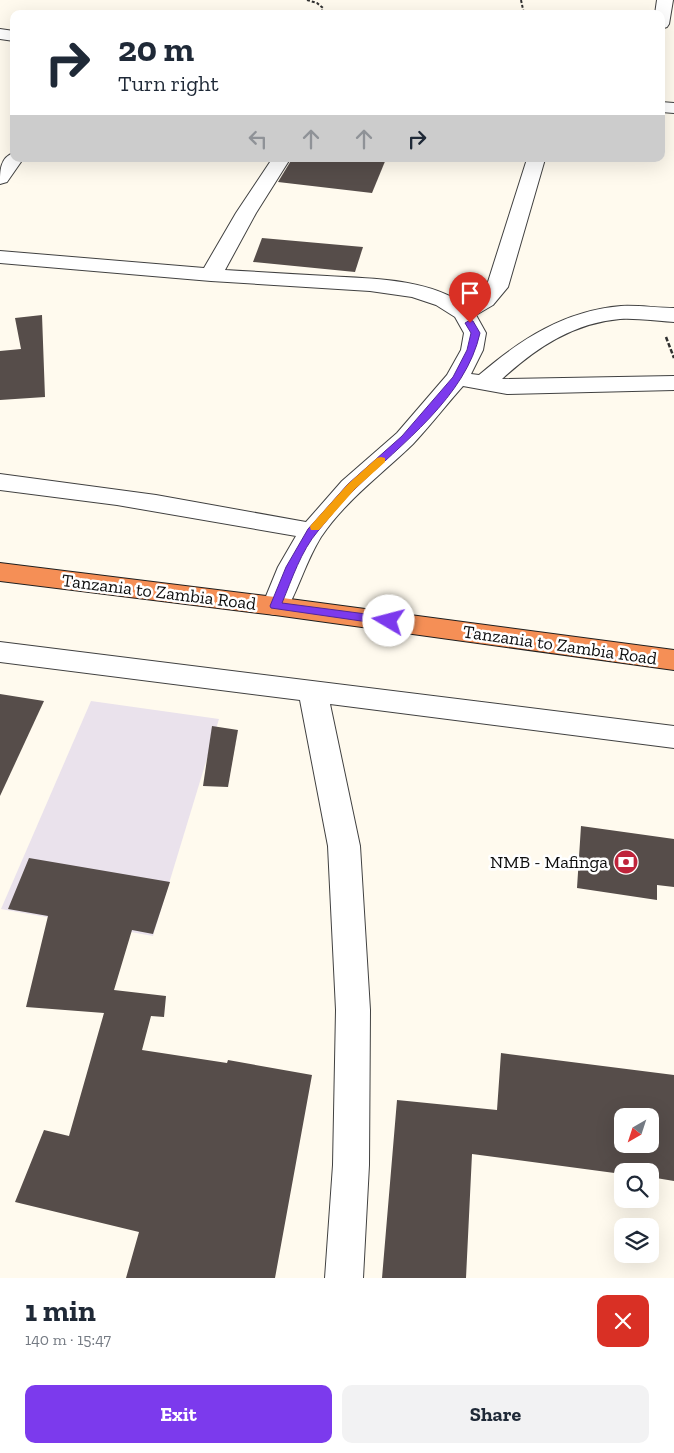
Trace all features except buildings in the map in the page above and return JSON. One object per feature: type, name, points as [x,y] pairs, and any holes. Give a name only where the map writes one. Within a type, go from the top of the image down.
[{"type":"highway","name":"Tanzania to Zambia Road","points":[[0,572],[275,606],[674,660]]},
{"type":"street","points":[[0,178],[12,162]]},
{"type":"street","points":[[211,275],[246,214],[279,162]]},
{"type":"street","points":[[464,313],[485,300],[497,287],[535,162]]},
{"type":"street","points":[[0,257],[211,275],[370,285],[415,291],[444,300],[464,313],[476,333],[472,350],[457,378],[406,438],[351,487],[312,531],[291,567],[275,606]]},
{"type":"street","points":[[483,384],[508,361],[542,336],[577,321],[620,314],[674,315]]},
{"type":"street","points":[[457,378],[507,387],[674,383]]},
{"type":"street","points":[[0,482],[188,507],[312,531]]},
{"type":"street","points":[[0,652],[674,737]]},
{"type":"street","points":[[313,692],[344,846],[353,1010],[351,1165],[344,1278]]},
{"type":"path","points":[[307,0],[317,3],[323,8],[322,10]]},
{"type":"shaded area","points":[[91,701],[219,719],[153,936],[1,909]]},
{"type":"slow traffic","points":[[315,527],[351,487],[381,460]]},
{"type":"place","name":"NMB - Mafinga","points":[[626,862]]},
{"type":"route","points":[[389,621],[275,606],[291,567],[312,531],[351,487],[406,438],[457,378],[472,350],[476,333],[470,323]]}]
